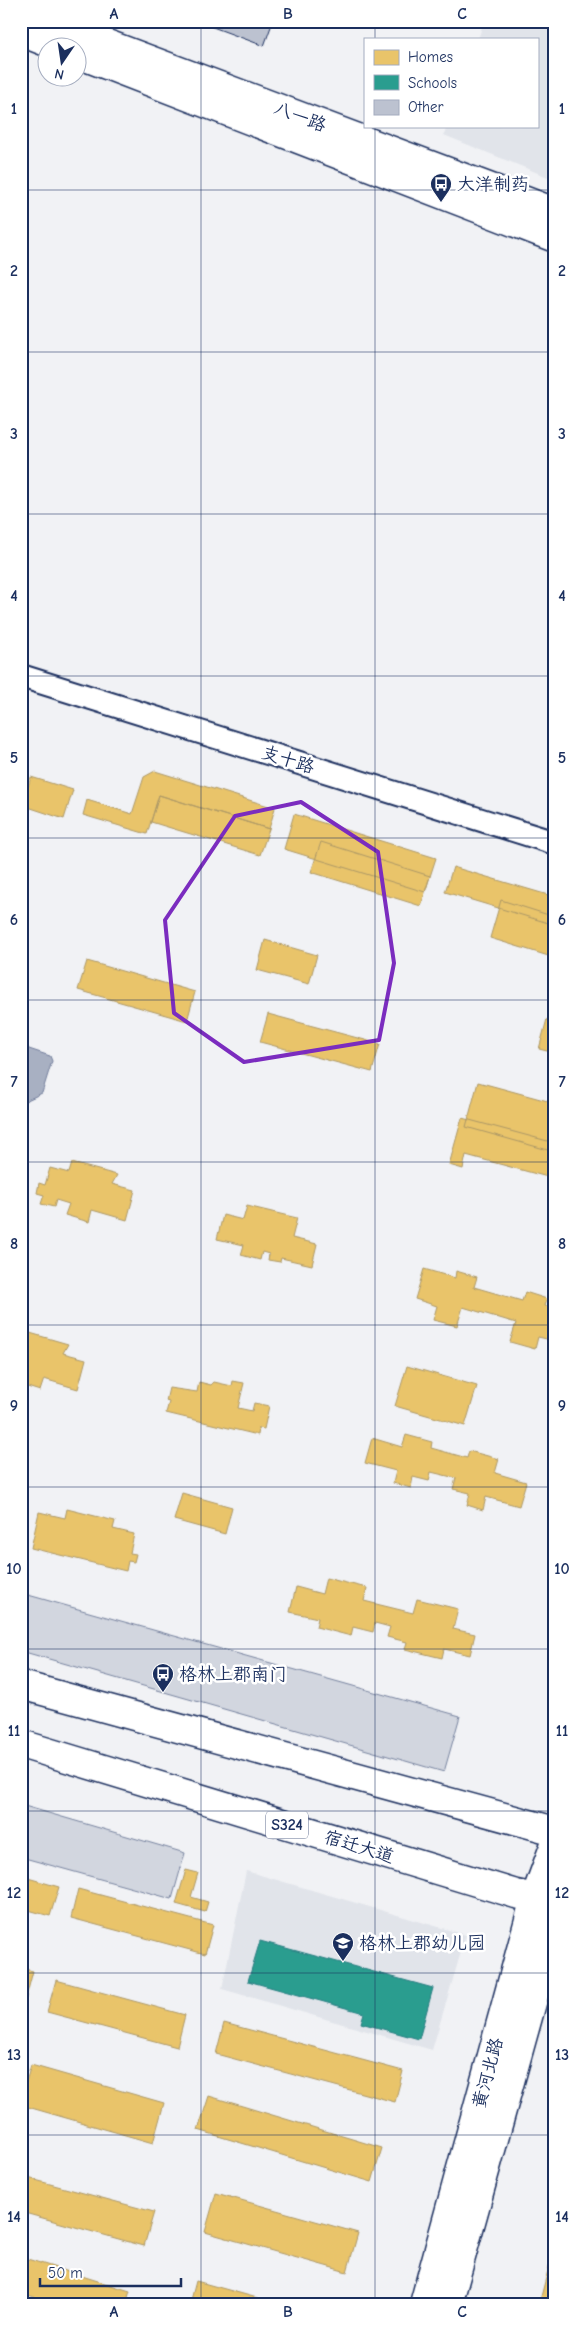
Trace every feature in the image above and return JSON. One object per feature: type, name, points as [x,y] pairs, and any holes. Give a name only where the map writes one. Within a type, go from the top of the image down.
[{"type":"main road","name":"八一路","points":[[46,21],[555,212]]},
{"type":"main road","points":[[21,32],[38,39]]},
{"type":"main road","name":"八一路","points":[[88,58],[555,238]]},
{"type":"main road","points":[[21,1685],[555,1831]]},
{"type":"main road","name":"宿迁大道","points":[[21,1744],[545,1900]]},
{"type":"main road","name":"黄河北路","points":[[424,2304],[545,1900],[555,1844]]},
{"type":"main road","name":"黄河北路","points":[[448,2304],[555,1920]]},
{"type":"street","name":"支十路","points":[[21,676],[555,843]]},
{"type":"highlighted area","points":[[301,802],[378,852],[394,963],[379,1040],[244,1062],[174,1013],[165,920],[235,816]]},
{"type":"shaded area","points":[[484,21],[555,21],[555,180],[444,135],[446,128],[538,128],[538,38],[478,38]]},
{"type":"shaded area","points":[[21,1593],[460,1716],[444,1772],[21,1651]]},
{"type":"shaded area","points":[[21,1805],[185,1853],[172,1899],[21,1857]]},
{"type":"shaded area","name":"格林上郡幼儿园","points":[[246,1871],[466,1935],[432,2050],[222,1989]]},
{"type":"water","points":[[21,1040],[29,1049],[50,1056],[52,1061],[42,1093],[21,1103]]},
{"type":"building: Homes","points":[[155,771],[275,808],[269,829],[159,795],[147,834],[83,815],[87,800],[132,814],[144,777]]},
{"type":"building: Homes","points":[[31,777],[73,790],[64,819],[22,805]]},
{"type":"building: Homes","points":[[159,795],[269,829],[260,855],[151,822]]},
{"type":"building: Homes","points":[[294,814],[436,858],[425,892],[284,849]]},
{"type":"building: Homes","points":[[321,842],[430,876],[421,906],[311,872]]},
{"type":"building: Homes","points":[[453,867],[555,897],[555,925],[445,892]]},
{"type":"building: Homes","points":[[501,900],[555,917],[555,958],[490,938]]},
{"type":"building: Homes","points":[[265,940],[317,955],[309,984],[257,970]]},
{"type":"building: Homes","points":[[87,961],[195,992],[187,1021],[78,990]]},
{"type":"building: Homes","points":[[268,1014],[380,1044],[372,1072],[260,1042]]},
{"type":"building: Homes","points":[[547,1019],[555,1021],[555,1053],[539,1049]]},
{"type":"building: Homes","points":[[478,1082],[555,1103],[555,1152],[466,1127]]},
{"type":"building: Homes","points":[[462,1118],[555,1143],[555,1179],[466,1155],[463,1169],[449,1165]]},
{"type":"building: Homes","points":[[72,1163],[117,1175],[112,1184],[135,1190],[127,1220],[92,1210],[89,1222],[65,1215],[69,1204],[56,1200],[54,1207],[41,1204],[44,1195],[37,1193],[39,1183],[45,1185],[50,1168],[69,1173]]},
{"type":"building: Homes","points":[[247,1206],[297,1218],[292,1238],[317,1244],[312,1265],[281,1258],[280,1262],[268,1260],[269,1254],[262,1252],[260,1260],[241,1255],[244,1245],[217,1239],[223,1215],[243,1220]]},
{"type":"building: Homes","points":[[424,1269],[455,1278],[456,1271],[477,1277],[474,1287],[522,1301],[525,1292],[547,1299],[545,1306],[555,1308],[555,1341],[538,1337],[535,1349],[510,1342],[516,1323],[463,1307],[457,1326],[433,1320],[437,1306],[415,1299]]},
{"type":"building: Homes","points":[[23,1331],[68,1344],[63,1353],[86,1359],[78,1389],[44,1379],[40,1391],[21,1385],[21,1340]]},
{"type":"building: Homes","points":[[407,1366],[477,1386],[465,1426],[395,1406]]},
{"type":"building: Homes","points":[[233,1381],[244,1383],[238,1408],[252,1411],[254,1403],[269,1406],[264,1429],[259,1428],[258,1435],[166,1413],[169,1402],[166,1401],[169,1388],[197,1392],[199,1382],[211,1385],[214,1382],[232,1386]]},
{"type":"building: Homes","points":[[406,1435],[432,1442],[431,1448],[467,1458],[469,1451],[499,1459],[495,1473],[526,1482],[519,1506],[486,1497],[483,1510],[467,1505],[470,1493],[453,1489],[456,1478],[431,1472],[429,1481],[413,1477],[411,1488],[393,1483],[396,1471],[365,1463],[372,1438],[402,1447]]},
{"type":"building: Homes","points":[[182,1493],[232,1507],[225,1534],[174,1520]]},
{"type":"building: Homes","points":[[67,1509],[115,1521],[113,1529],[134,1534],[130,1553],[136,1554],[134,1562],[128,1561],[126,1571],[31,1548],[39,1512],[65,1518]]},
{"type":"building: Homes","points":[[326,1578],[367,1588],[364,1601],[413,1613],[417,1599],[458,1609],[453,1629],[475,1634],[470,1655],[444,1649],[442,1658],[405,1649],[407,1642],[387,1637],[390,1627],[375,1623],[373,1632],[353,1627],[351,1636],[316,1627],[318,1618],[290,1612],[296,1587],[322,1594]]},
{"type":"building: Homes","points":[[186,1870],[198,1873],[191,1897],[208,1902],[205,1912],[176,1904]]},
{"type":"building: Homes","points":[[21,1876],[59,1887],[50,1916],[21,1908]]},
{"type":"building: Homes","points":[[78,1889],[213,1925],[205,1954],[71,1918]]},
{"type":"building: Homes","points":[[21,1968],[33,1971],[23,2009],[21,2008]]},
{"type":"building: Homes","points":[[56,1980],[185,2015],[177,2047],[47,2012]]},
{"type":"building: Homes","points":[[224,2023],[403,2071],[395,2102],[216,2054]]},
{"type":"building: Homes","points":[[31,2065],[164,2103],[153,2143],[21,2105],[21,2098]]},
{"type":"building: Homes","points":[[209,2096],[382,2148],[372,2182],[198,2130]]},
{"type":"building: Homes","points":[[24,2177],[154,2212],[144,2246],[21,2212],[21,2185]]},
{"type":"building: Homes","points":[[216,2193],[358,2233],[347,2272],[205,2232]]},
{"type":"building: Homes","points":[[555,2244],[555,2304],[539,2304]]},
{"type":"building: Homes","points":[[21,2257],[130,2291],[126,2304],[57,2304],[21,2293]]},
{"type":"building: Homes","points":[[196,2281],[279,2304],[190,2304]]},
{"type":"building: Schools","points":[[260,1941],[433,1988],[419,2039],[361,2023],[364,2013],[248,1981]]},
{"type":"building: Other","points":[[211,21],[273,21],[264,46],[210,26]]},
{"type":"place","name":"大洋制药","points":[[441,203]]},
{"type":"place","name":"格林上郡南门","points":[[163,1693]]},
{"type":"place","name":"格林上郡幼儿园","points":[[343,1962]]}]
